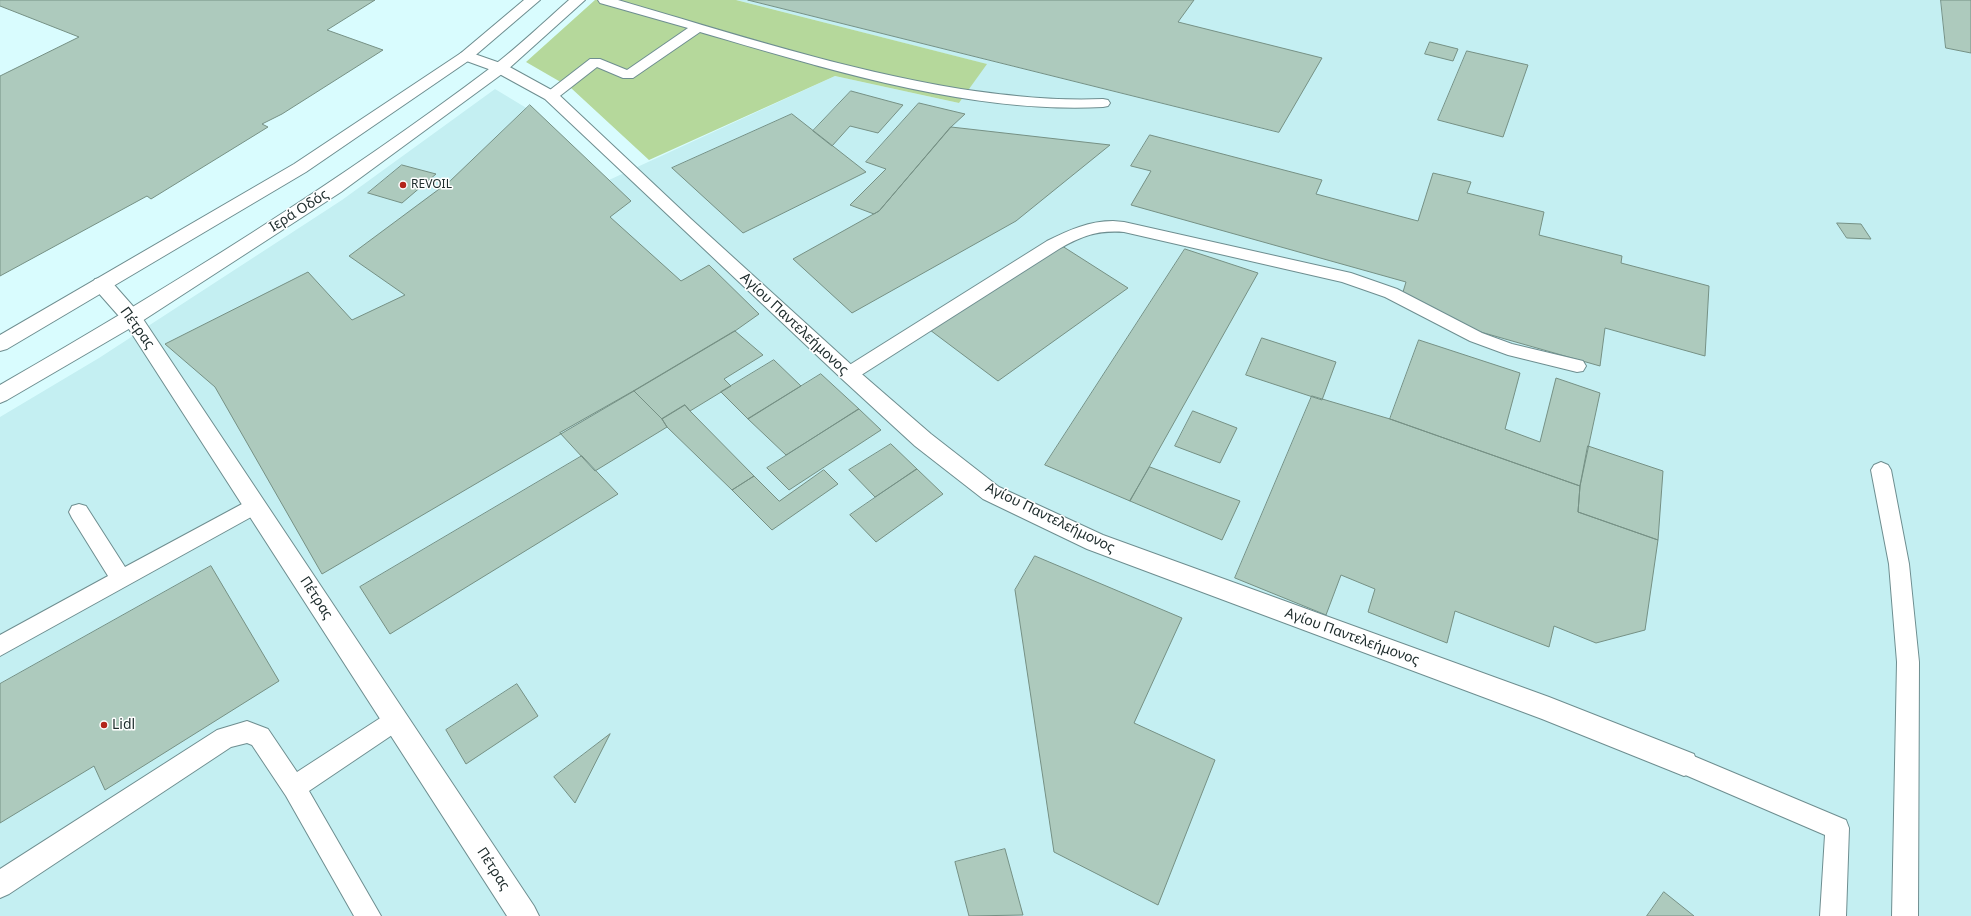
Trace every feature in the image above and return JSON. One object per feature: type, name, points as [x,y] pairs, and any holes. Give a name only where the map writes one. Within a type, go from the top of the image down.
[{"type":"street","points":[[0,344],[300,168],[466,56],[533,0]]},
{"type":"street","name":"Ιερά Οδός","points":[[0,395],[132,318],[335,188],[500,68],[578,0]]},
{"type":"street","name":"Αγίου Παντελεήμονος","points":[[466,56],[500,68],[551,96],[685,223],[849,374],[923,440],[992,493],[1095,542],[1549,709],[1684,763]]},
{"type":"street","name":"Πέτρας","points":[[102,284],[132,318],[524,916]]},
{"type":"lane","points":[[604,0],[811,60],[913,85],[1007,100],[1066,105],[1103,103]]},
{"type":"lane","points":[[551,96],[595,62],[628,75],[698,27]]},
{"type":"lane","points":[[849,374],[1053,245],[1081,230],[1102,226],[1124,227],[1345,276],[1391,293],[1446,323],[1476,337],[1508,349],[1577,366]]},
{"type":"lane","points":[[1881,470],[1899,564],[1908,662],[1905,916]]},
{"type":"lane","points":[[0,646],[254,505]]},
{"type":"lane","points":[[79,512],[121,578]]},
{"type":"lane","points":[[294,788],[396,720]]},
{"type":"lane","points":[[0,885],[225,738],[247,732],[260,737],[294,788],[368,916]]},
{"type":"lane","points":[[1684,763],[1837,828],[1833,916]]},
{"type":"shaded area","points":[[736,0],[1971,0],[1971,916],[0,916],[0,417],[99,358],[342,200],[495,89],[538,115],[609,180],[835,76],[959,103],[986,64]]},
{"type":"green space","points":[[595,0],[736,0],[987,64],[959,103],[835,76],[649,160],[571,88],[526,62]]},
{"type":"building","points":[[0,0],[375,0],[327,30],[383,50],[282,114],[262,124],[268,127],[151,199],[147,196],[0,276],[0,76],[79,37],[0,6]]},
{"type":"building","points":[[748,0],[1194,0],[1178,22],[1322,58],[1279,132]]},
{"type":"building","points":[[1941,0],[1971,0],[1971,53],[1946,48]]},
{"type":"building","points":[[1430,42],[1458,49],[1453,61],[1425,54]]},
{"type":"building","points":[[1467,51],[1528,65],[1503,137],[1438,120]]},
{"type":"building","points":[[851,91],[903,105],[878,133],[850,126],[832,146],[813,131]]},
{"type":"building","points":[[919,103],[965,114],[951,127],[879,211],[874,214],[850,205],[886,169],[866,162]]},
{"type":"building","points":[[530,105],[631,201],[610,217],[681,281],[709,265],[759,314],[735,331],[322,574],[215,387],[165,344],[308,272],[352,320],[405,295],[349,256],[450,181]]},
{"type":"building","points":[[792,114],[866,172],[743,233],[672,168]]},
{"type":"building","points":[[951,127],[1110,145],[1016,221],[852,313],[793,259],[879,211]]},
{"type":"building","points":[[1150,135],[1322,180],[1316,194],[1418,221],[1433,173],[1471,182],[1467,193],[1544,212],[1539,235],[1622,256],[1621,263],[1709,286],[1705,356],[1605,328],[1600,366],[1463,327],[1403,292],[1406,282],[1131,205],[1151,171],[1131,166]]},
{"type":"building","points":[[402,165],[436,174],[402,203],[368,193]]},
{"type":"building","points":[[1837,223],[1861,224],[1871,239],[1847,238]]},
{"type":"building","points":[[1059,244],[1128,288],[998,381],[930,330]]},
{"type":"building","points":[[1185,249],[1258,273],[1130,501],[1045,465]]},
{"type":"building","points":[[735,331],[763,355],[724,379],[731,386],[690,411],[685,405],[662,419],[634,391]]},
{"type":"building","points":[[1262,338],[1336,362],[1322,400],[1246,375]]},
{"type":"building","points":[[1419,340],[1520,373],[1505,429],[1540,442],[1556,378],[1600,393],[1580,486],[1390,419]]},
{"type":"building","points":[[774,360],[801,386],[748,419],[721,392]]},
{"type":"building","points":[[821,374],[859,409],[786,455],[748,419]]},
{"type":"building","points":[[634,391],[662,419],[667,427],[595,471],[560,433]]},
{"type":"building","points":[[1312,396],[1390,419],[1580,486],[1578,512],[1658,540],[1645,630],[1596,643],[1554,626],[1549,647],[1455,611],[1447,643],[1368,612],[1375,589],[1341,575],[1326,615],[1235,578]]},
{"type":"building","points":[[685,405],[754,476],[732,490],[667,427],[662,419]]},
{"type":"building","points":[[859,409],[881,430],[789,490],[767,468]]},
{"type":"building","points":[[1193,411],[1237,428],[1220,463],[1175,446]]},
{"type":"building","points":[[891,444],[917,469],[875,497],[849,470]]},
{"type":"building","points":[[1588,446],[1663,471],[1658,540],[1578,512],[1580,486]]},
{"type":"building","points":[[582,456],[618,494],[390,634],[360,587]]},
{"type":"building","points":[[1150,467],[1240,501],[1222,540],[1130,501]]},
{"type":"building","points":[[917,469],[943,494],[876,542],[850,515]]},
{"type":"building","points":[[824,470],[838,484],[772,530],[732,490],[754,476],[779,501]]},
{"type":"building","points":[[1035,556],[1182,618],[1134,723],[1215,760],[1158,905],[1054,852],[1015,590]]},
{"type":"building","name":"Lidl","points":[[211,566],[279,681],[105,790],[94,766],[0,823],[0,684]]},
{"type":"building","points":[[517,684],[538,716],[466,764],[446,730]]},
{"type":"building","points":[[610,734],[575,803],[554,777]]},
{"type":"building","points":[[1005,849],[1023,915],[969,916],[955,862]]},
{"type":"building","points":[[1664,892],[1694,916],[1647,916]]},
{"type":"place","name":"REVOIL","points":[[403,185]]},
{"type":"place","name":"Lidl","points":[[104,725]]}]
